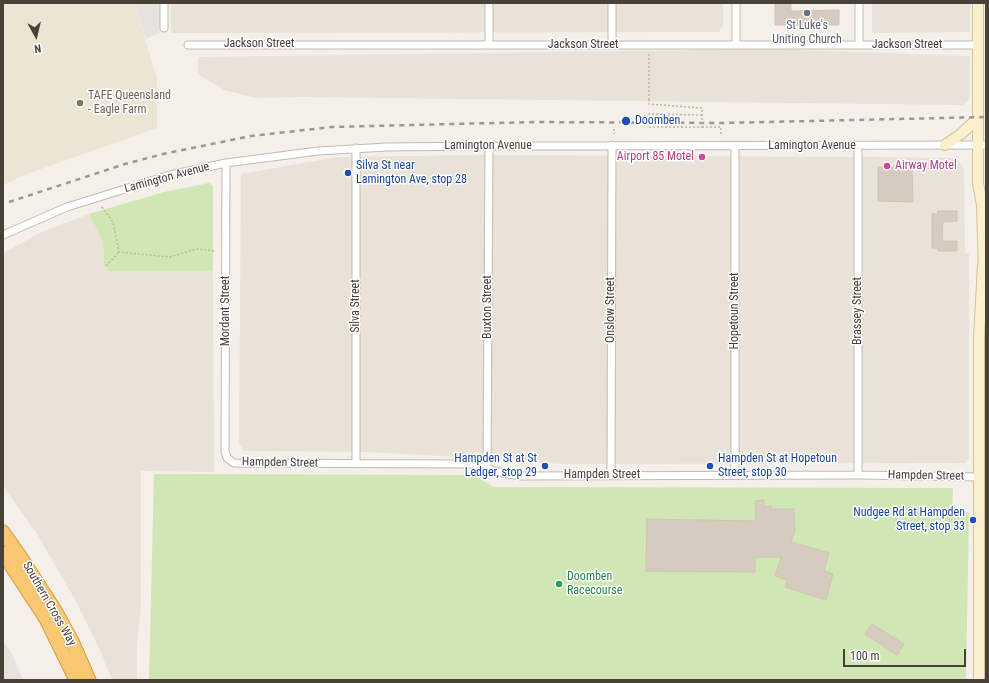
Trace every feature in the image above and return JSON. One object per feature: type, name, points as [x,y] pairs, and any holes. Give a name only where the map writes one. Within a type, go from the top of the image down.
[{"type":"highway","name":"Southern Cross Way","points":[[3,532],[56,612],[72,641],[89,680]]},
{"type":"highway","name":"Southern Cross Way","points":[[3,553],[46,619],[76,680]]},
{"type":"main road","points":[[979,680],[983,477],[980,337],[983,265],[982,205],[978,183],[982,145],[978,119],[978,45],[981,7]]},
{"type":"main road","points":[[945,145],[961,134],[978,119]]},
{"type":"main road","points":[[982,205],[986,189]]},
{"type":"main road","points":[[983,265],[986,284]]},
{"type":"street","points":[[164,3],[164,28]]},
{"type":"street","points":[[489,3],[489,45]]},
{"type":"street","points":[[612,3],[612,45]]},
{"type":"street","points":[[736,3],[736,45]]},
{"type":"street","points":[[859,3],[859,45]]},
{"type":"street","name":"Jackson Street","points":[[188,45],[978,45]]},
{"type":"street","name":"Onslow Street","points":[[611,475],[612,145]]},
{"type":"street","name":"Lamington Avenue","points":[[3,235],[92,198],[146,182],[226,163],[276,155],[356,148],[488,146],[982,145]]},
{"type":"street","name":"Buxton Street","points":[[487,468],[488,146]]},
{"type":"street","name":"Hopetoun Street","points":[[735,146],[735,475]]},
{"type":"street","name":"Brassey Street","points":[[858,146],[858,475]]},
{"type":"street","name":"Silva Street","points":[[356,148],[356,464]]},
{"type":"street","name":"Mordant Street","points":[[226,163],[225,451],[227,458]]},
{"type":"street","name":"Hampden Street","points":[[227,458],[234,463],[473,464],[502,473],[520,476],[858,475],[983,477]]},
{"type":"path","points":[[649,54],[649,104],[702,108],[702,127]]},
{"type":"path","points":[[648,114],[702,115]]},
{"type":"path","points":[[649,127],[721,127],[721,135]]},
{"type":"path","points":[[614,129],[614,134]]},
{"type":"path","points":[[102,207],[113,222],[119,252]]},
{"type":"path","points":[[119,252],[170,257],[196,249],[215,252]]},
{"type":"path","points":[[106,266],[119,252]]},
{"type":"shaded area","name":"TAFE Queensland - Eagle Farm","points":[[3,3],[134,3],[157,78],[157,128],[24,175],[3,185]]},
{"type":"shaded area","points":[[134,3],[161,3],[161,32],[146,39]]},
{"type":"shaded area","points":[[171,3],[723,3],[723,26],[719,32],[171,33]]},
{"type":"shaded area","points":[[872,3],[970,3],[970,32],[872,33]]},
{"type":"shaded area","points":[[769,49],[970,56],[969,99],[963,105],[300,97],[257,98],[224,90],[198,74],[198,57]]},
{"type":"shaded area","points":[[477,155],[867,157],[952,158],[958,160],[964,168],[965,253],[969,253],[969,458],[965,463],[561,464],[366,452],[244,451],[239,444],[241,174],[338,157]]},
{"type":"shaded area","points":[[89,214],[103,242],[104,265],[109,271],[213,271],[214,472],[141,471],[141,604],[137,644],[137,680],[112,680],[100,650],[77,603],[37,534],[3,486],[3,253],[42,232]]},
{"type":"shaded area","points":[[3,641],[11,652],[23,680],[3,680]]},
{"type":"green space","points":[[209,183],[213,186],[213,271],[109,271],[104,265],[103,242],[89,214],[164,192]]},
{"type":"green space","name":"Doomben Racecourse","points":[[154,474],[474,475],[494,487],[953,488],[952,512],[969,512],[966,680],[149,680]]},
{"type":"building","name":"St Luke's Uniting Church","points":[[775,3],[791,3],[791,11],[839,10],[839,25],[775,25]]},
{"type":"building","name":"Airway Motel","points":[[878,167],[912,167],[913,202],[878,201]]},
{"type":"building","points":[[938,211],[957,211],[957,221],[943,222],[942,241],[957,241],[957,251],[938,251],[938,248],[932,248],[932,214],[937,214]]},
{"type":"building","points":[[764,500],[764,506],[771,506],[771,509],[794,509],[795,530],[791,542],[829,553],[824,571],[833,574],[826,600],[785,587],[787,580],[775,576],[781,557],[755,557],[755,572],[646,571],[647,519],[756,521],[755,501]]},
{"type":"building","points":[[872,624],[904,644],[897,655],[865,634]]},
{"type":"railway","points":[[9,202],[125,164],[163,154],[251,136],[332,127],[535,122],[722,123],[986,117]]},
{"type":"place","name":"St Luke's Uniting Church","points":[[807,13]]},
{"type":"place","name":"TAFE Queensland - Eagle Farm","points":[[80,103]]},
{"type":"place","name":"Doomben","points":[[626,121]]},
{"type":"place","name":"Airport 85 Motel","points":[[702,157]]},
{"type":"place","name":"Airway Motel","points":[[887,166]]},
{"type":"place","name":"Silva St near Lamington Ave, stop 28","points":[[348,173]]},
{"type":"place","name":"Hampden St at St Ledger, stop 29","points":[[545,466]]},
{"type":"place","name":"Hampden St at Hopetoun Street, stop 30","points":[[710,466]]},
{"type":"place","name":"Nudgee Rd at Hampden Street, stop 33","points":[[973,520]]},
{"type":"place","name":"Doomben Racecourse","points":[[559,584]]}]
